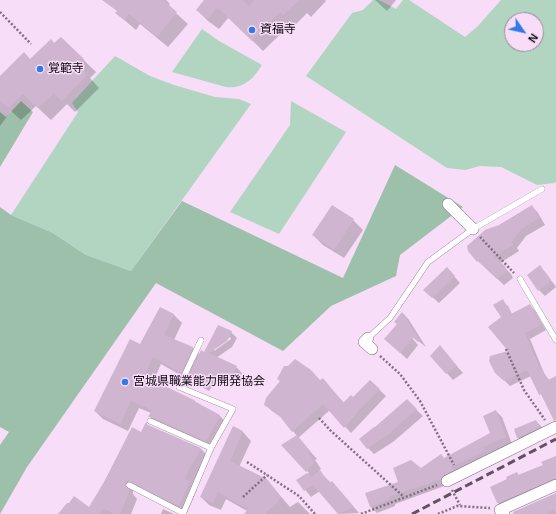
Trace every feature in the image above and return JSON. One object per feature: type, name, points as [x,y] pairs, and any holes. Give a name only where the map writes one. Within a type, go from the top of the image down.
[{"type":"street","points":[[448,204],[473,229]]},
{"type":"street","points":[[368,338],[364,342],[372,349]]},
{"type":"street","points":[[447,481],[553,428]]},
{"type":"street","points":[[502,512],[556,486]]},
{"type":"lane","points":[[368,338],[390,318],[428,262],[473,229],[542,189]]},
{"type":"lane","points":[[520,279],[556,340]]},
{"type":"lane","points":[[129,486],[183,513],[211,448],[233,409],[179,387],[201,340]]},
{"type":"lane","points":[[150,421],[211,448]]},
{"type":"path","points":[[0,12],[31,44]]},
{"type":"path","points":[[473,229],[520,279]]},
{"type":"path","points":[[372,349],[400,374],[420,401],[459,475]]},
{"type":"path","points":[[506,349],[524,390],[553,428]]},
{"type":"path","points":[[320,418],[331,432],[404,497]]},
{"type":"path","points":[[247,462],[299,496],[315,514]]},
{"type":"path","points":[[243,497],[267,475]]},
{"type":"path","points":[[361,514],[447,481],[460,505]]},
{"type":"path","points":[[438,514],[460,505],[502,512]]},
{"type":"green space","points":[[373,0],[379,0],[396,9],[403,0],[409,0],[465,37],[478,26],[501,0],[556,0],[556,182],[537,185],[501,167],[480,166],[465,170],[447,168],[306,76],[352,13],[363,10]]},
{"type":"green space","points":[[202,29],[219,41],[262,65],[255,75],[243,85],[226,87],[172,72]]},
{"type":"green space","points":[[115,56],[150,76],[174,85],[215,97],[239,99],[251,104],[131,271],[86,255],[53,233],[11,215],[78,112],[72,103]]},
{"type":"green space","points":[[21,101],[33,112],[0,167],[0,112],[6,117]]},
{"type":"green space","points":[[291,101],[346,132],[279,234],[230,212],[290,125]]},
{"type":"green space","points":[[395,165],[463,207],[400,255],[396,276],[331,306],[283,351],[156,283],[27,467],[0,514],[0,445],[9,432],[0,427],[0,207],[11,215],[53,233],[86,255],[131,271],[182,201],[343,278]]},
{"type":"building","points":[[102,0],[163,0],[177,12],[157,37],[129,14],[124,20],[115,13],[117,11]]},
{"type":"building","name":"資福寺","points":[[204,0],[243,0],[249,6],[254,0],[299,0],[283,15],[280,12],[252,41],[217,7],[208,19],[196,10]]},
{"type":"building","name":"覚範寺","points":[[61,37],[84,59],[78,65],[87,75],[62,101],[54,93],[38,108],[23,94],[8,108],[0,101],[0,76],[24,52],[30,59],[51,39],[54,43]]},
{"type":"building","points":[[332,205],[354,219],[334,250],[312,235]]},
{"type":"building","points":[[532,205],[539,218],[520,230],[512,241],[513,245],[494,256],[505,266],[507,271],[497,279],[478,261],[477,262],[468,251],[467,246],[485,230],[499,225]]},
{"type":"building","points":[[540,265],[551,281],[538,291],[527,275]]},
{"type":"building","points":[[447,267],[455,276],[432,298],[423,290]]},
{"type":"building","points":[[503,299],[511,314],[530,304],[541,325],[525,333],[540,369],[542,369],[548,380],[556,376],[556,420],[554,421],[527,370],[504,381],[495,373],[489,361],[490,356],[508,351],[488,327],[501,317],[493,305]]},
{"type":"building","points":[[160,307],[174,314],[164,335],[193,347],[181,373],[153,357],[144,376],[194,400],[220,415],[206,441],[152,417],[148,417],[152,410],[131,401],[120,424],[94,411],[130,339],[140,344]]},
{"type":"building","points":[[402,312],[420,341],[418,342],[409,334],[413,338],[400,353],[384,339],[397,324],[394,322]]},
{"type":"building","points":[[218,325],[232,331],[227,341],[209,353],[237,366],[230,380],[211,374],[203,386],[188,377],[201,350],[204,352]]},
{"type":"building","points":[[440,345],[457,366],[446,374],[430,356]]},
{"type":"building","points":[[295,359],[311,370],[320,380],[323,378],[343,403],[351,395],[353,397],[370,380],[380,389],[344,428],[323,404],[292,432],[278,414],[264,405],[266,398],[280,381],[277,379],[284,366],[288,366]]},
{"type":"building","points":[[407,399],[417,409],[387,435],[367,449],[359,439]]},
{"type":"building","points":[[496,410],[506,437],[483,447],[485,451],[451,467],[454,470],[444,475],[441,479],[389,497],[390,499],[370,507],[365,493],[398,482],[393,468],[411,460],[421,468],[441,454],[444,458],[490,433],[483,416]]},
{"type":"building","points":[[536,420],[540,427],[517,438],[514,429]]},
{"type":"building","points":[[146,422],[148,425],[201,448],[184,479],[190,481],[179,506],[128,481],[125,483],[125,486],[130,490],[120,514],[115,514],[103,508],[100,514],[58,514],[74,496],[89,507],[104,482],[132,427],[141,432]]},
{"type":"building","points":[[233,426],[243,431],[230,461],[267,479],[281,497],[272,509],[271,507],[265,514],[244,514],[248,509],[218,492],[213,503],[200,497]]},
{"type":"building","points":[[297,435],[311,452],[309,454],[315,462],[306,472],[281,445]]},
{"type":"building","points":[[556,456],[556,478],[497,503],[490,487],[507,479],[506,477],[517,472],[518,475],[543,465],[541,462]]},
{"type":"building","points":[[320,470],[329,483],[332,481],[354,507],[338,514],[313,485],[304,491],[296,480],[307,473],[312,477]]},
{"type":"building","points":[[556,493],[556,509],[544,514],[514,514],[513,512]]},
{"type":"railway","points":[[412,514],[556,439]]},
{"type":"place","name":"資福寺","points":[[252,30]]},
{"type":"place","name":"覚範寺","points":[[40,69]]},
{"type":"place","name":"宮城県職業能力開発協会","points":[[125,382]]}]
